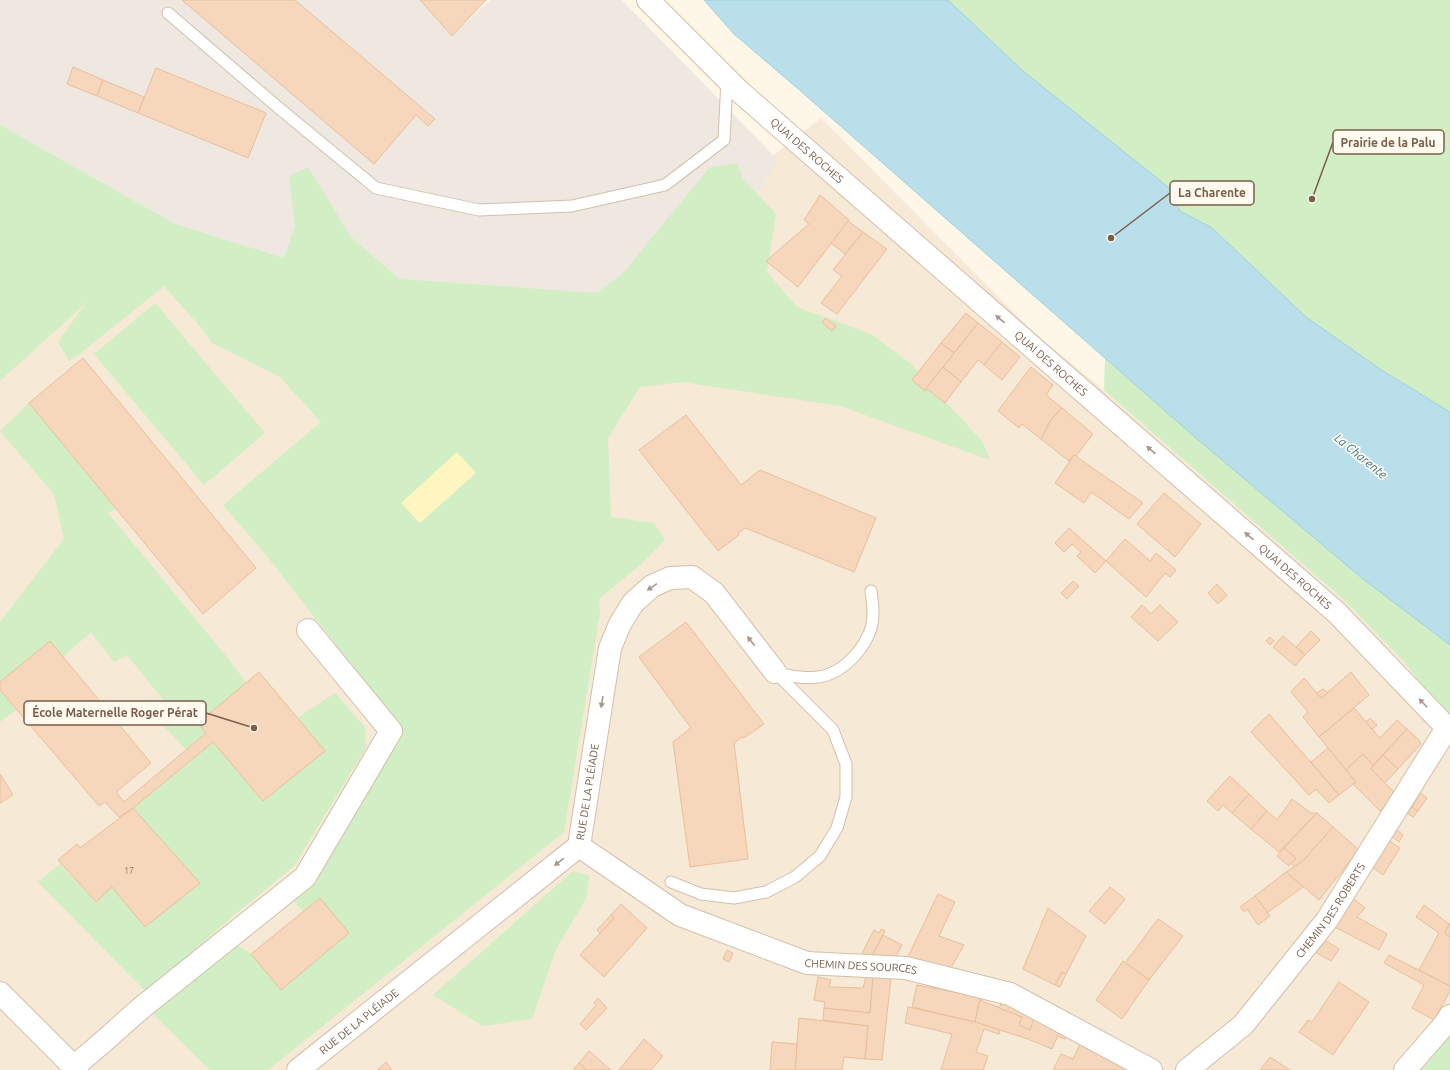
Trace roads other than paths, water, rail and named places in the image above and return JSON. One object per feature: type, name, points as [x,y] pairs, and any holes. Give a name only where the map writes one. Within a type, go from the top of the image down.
[{"type":"street","name":"QUAI DES ROCHES","points":[[648,0],[740,91],[1337,613],[1448,730]]},
{"type":"street","name":"RUE DE LA PLÉIADE","points":[[298,1070],[579,846],[610,648],[620,624],[633,603],[652,586],[670,578],[692,577],[714,593],[775,672]]},
{"type":"street","points":[[0,993],[76,1068],[124,1023],[305,877],[391,732],[308,630]]},
{"type":"street","name":"CHEMIN DES ROBERTS","points":[[1188,1070],[1243,1025],[1328,920],[1448,730]]},
{"type":"street","name":"CHEMIN DES SOURCES","points":[[579,846],[680,915],[807,963],[906,968],[1010,994],[1151,1070]]},
{"type":"street","points":[[1405,1070],[1445,1024],[1450,1016]]},
{"type":"lane","points":[[168,13],[280,109],[376,188],[479,210],[572,206],[665,185],[724,140],[728,79]]},
{"type":"lane","points":[[775,672],[796,678],[819,677],[840,669],[857,654],[869,635],[874,613],[871,591]]},
{"type":"lane","points":[[671,882],[701,894],[734,898],[766,892],[795,877],[820,856],[837,828],[846,796],[846,764],[841,750],[833,730],[775,672]]},
{"type":"water","points":[[704,0],[948,0],[1023,71],[1168,187],[1180,211],[1212,228],[1306,317],[1383,371],[1450,412],[1450,645],[1363,579],[1196,438],[734,34]]},
{"type":"place","name":"Prairie de la Palu","points":[[1312,199]]},
{"type":"place","name":"La Charente","points":[[1111,238]]},
{"type":"place","name":"École Maternelle Roger Pérat","points":[[254,728]]}]
